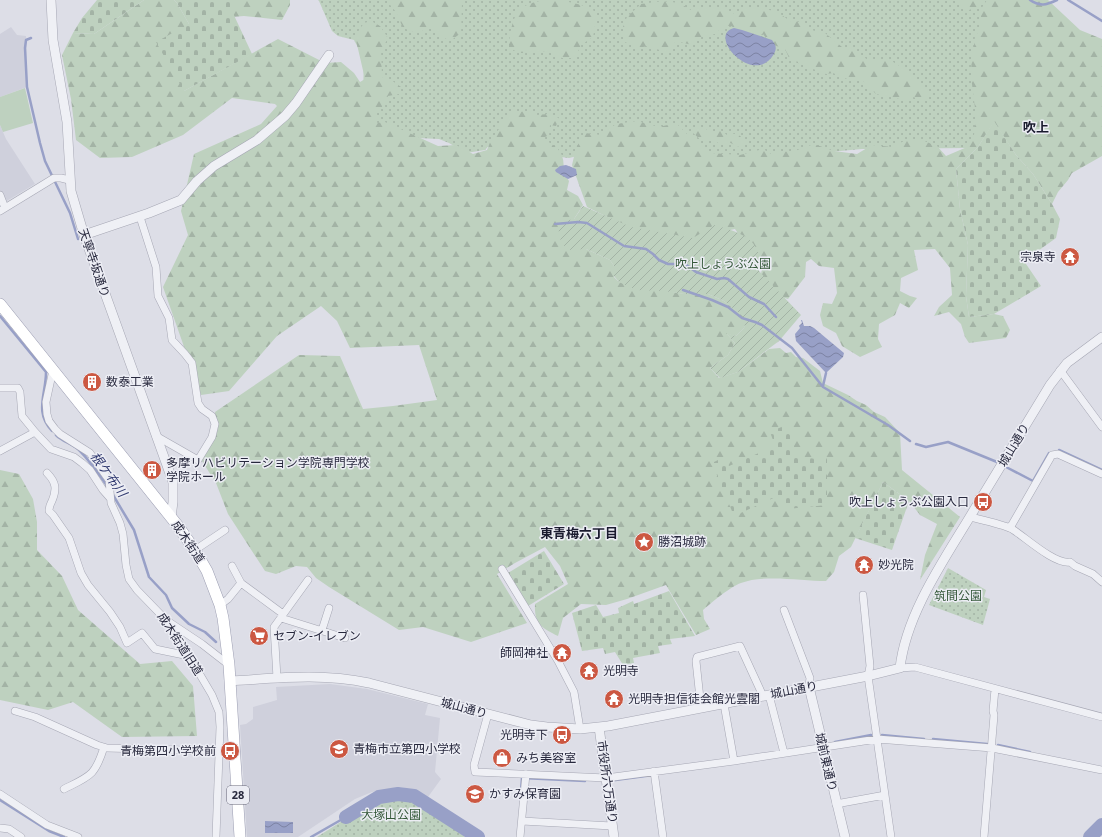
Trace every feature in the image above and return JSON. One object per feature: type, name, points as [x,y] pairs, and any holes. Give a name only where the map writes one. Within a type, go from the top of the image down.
[{"type":"main road","name":"成木街道","points":[[1,307],[171,517],[195,550],[207,571],[220,605],[226,633],[231,681],[240,837]]},
{"type":"street","name":"天寧寺坂通り","points":[[51,0],[53,40],[67,122],[70,191],[84,235],[173,482],[171,517]]},
{"type":"street","points":[[84,235],[181,200],[197,181],[214,166],[257,140],[268,132],[290,111],[329,55]]},
{"type":"street","points":[[0,195],[3,209],[54,178],[69,180]]},
{"type":"street","points":[[140,216],[156,267],[158,296],[169,318],[172,340],[192,363],[198,403],[202,409],[212,416],[215,424],[212,437],[198,460],[156,436]]},
{"type":"street","name":"城山通り","points":[[231,681],[314,676],[350,679],[532,725],[580,729],[599,727],[724,704],[868,676],[900,668],[901,656],[919,607],[938,570],[970,516],[1060,370],[1102,337]]},
{"type":"street","name":"成木街道旧道","points":[[53,370],[46,402],[49,421],[60,434],[84,448],[93,456],[109,480],[110,498],[123,534],[129,579],[137,590],[166,620],[212,695],[219,712],[220,727],[216,837]]},
{"type":"street","points":[[1060,370],[1102,427]]},
{"type":"street","points":[[0,388],[18,388],[20,392],[22,416],[34,432],[51,448],[74,457],[82,463],[90,470],[110,498]]},
{"type":"street","points":[[0,450],[34,432]]},
{"type":"street","points":[[1010,528],[1052,456],[1058,454],[1102,474]]},
{"type":"street","points":[[47,473],[54,480],[55,487],[52,502],[49,506],[49,511],[53,514],[69,538],[81,573],[88,585],[110,612],[120,627],[127,643],[142,633],[155,649],[189,656]]},
{"type":"street","points":[[970,516],[1010,528],[1041,551],[1065,563],[1070,562],[1075,566],[1093,574],[1102,582]]},
{"type":"street","points":[[195,550],[225,530]]},
{"type":"street","points":[[232,566],[241,583],[282,616],[345,638]]},
{"type":"street","points":[[502,569],[558,661],[574,692],[580,729]]},
{"type":"street","points":[[277,678],[274,627],[308,580]]},
{"type":"street","points":[[220,605],[228,599],[241,583]]},
{"type":"street","points":[[864,596],[870,666],[868,676],[891,837]]},
{"type":"street","points":[[322,630],[329,608]]},
{"type":"street","points":[[784,610],[810,678],[808,687]]},
{"type":"street","points":[[166,620],[202,644],[229,665]]},
{"type":"street","points":[[701,708],[696,661],[697,657],[740,646],[766,695],[784,753]]},
{"type":"street","points":[[900,668],[915,668],[1102,717]]},
{"type":"street","name":"城前東通り","points":[[808,687],[845,837]]},
{"type":"street","points":[[984,837],[992,748],[995,689]]},
{"type":"street","points":[[724,704],[734,761]]},
{"type":"street","points":[[15,711],[35,717],[104,747],[218,751]]},
{"type":"street","points":[[488,714],[474,765],[475,772],[606,781],[654,772],[877,739],[992,748],[1102,770]]},
{"type":"street","name":"市役所六万通り","points":[[599,727],[614,837]]},
{"type":"street","points":[[64,789],[82,780],[93,772],[104,747]]},
{"type":"street","points":[[654,772],[663,837]]},
{"type":"street","points":[[520,837],[526,776]]},
{"type":"street","points":[[0,794],[48,825],[78,837]]},
{"type":"street","points":[[836,804],[885,795]]},
{"type":"street","points":[[522,821],[612,826]]},
{"type":"street","points":[[0,828],[9,829],[21,837]]},
{"type":"shaded area","points":[[11,27],[17,35],[26,36],[27,87],[0,97],[0,34]]},
{"type":"shaded area","points":[[0,125],[6,139],[35,184],[5,202],[0,190]]},
{"type":"shaded area","name":"青梅市立第四小学校","points":[[330,684],[367,689],[428,704],[425,715],[440,718],[435,772],[441,779],[428,797],[412,789],[399,787],[372,792],[355,799],[298,837],[247,837],[240,725],[246,724],[253,719],[253,707],[277,700],[276,687]]},
{"type":"green space","points":[[97,0],[144,0],[94,34],[73,33],[82,18]]},
{"type":"green space","points":[[144,0],[174,0],[189,24],[184,91],[278,39],[325,63],[341,62],[354,73],[360,82],[365,79],[355,36],[364,23],[371,21],[380,26],[388,38],[381,51],[382,77],[391,80],[401,87],[399,94],[388,96],[385,104],[375,113],[376,123],[385,122],[438,146],[456,145],[473,154],[487,150],[491,140],[499,129],[498,126],[503,119],[512,113],[525,111],[537,115],[548,114],[559,118],[556,126],[550,125],[549,135],[541,139],[552,144],[560,151],[564,166],[563,172],[569,181],[567,190],[578,196],[583,205],[574,219],[568,249],[586,249],[610,260],[614,266],[614,277],[619,282],[684,294],[708,294],[724,301],[747,319],[744,328],[736,336],[727,334],[735,343],[728,355],[710,368],[719,378],[738,372],[769,349],[780,348],[786,353],[791,352],[796,357],[803,358],[820,371],[823,383],[848,395],[866,405],[874,412],[885,417],[900,433],[902,470],[960,517],[920,580],[925,555],[937,524],[920,515],[909,501],[883,482],[851,547],[839,556],[834,572],[826,581],[771,578],[750,580],[741,583],[727,591],[703,610],[704,619],[710,629],[696,635],[666,585],[606,605],[581,604],[563,618],[558,636],[543,628],[536,616],[535,604],[568,584],[560,566],[545,547],[497,574],[527,623],[471,642],[423,627],[399,630],[329,587],[316,578],[307,567],[296,566],[276,574],[265,571],[228,514],[216,483],[202,461],[218,429],[215,412],[299,355],[340,356],[363,409],[437,400],[419,345],[350,348],[337,321],[321,306],[277,336],[229,391],[201,395],[163,287],[188,235],[181,211],[194,154],[261,124],[277,106],[275,104],[232,98],[183,135],[132,157],[100,158],[76,140],[71,99],[62,55],[73,33],[94,34]]},
{"type":"green space","points":[[174,0],[230,0],[232,11],[252,54],[184,91],[156,42],[189,24]]},
{"type":"green space","points":[[194,0],[290,0],[290,5],[282,20],[244,16],[208,19]]},
{"type":"green space","points":[[318,0],[987,0],[985,136],[969,148],[862,149],[727,161],[586,154],[569,158],[553,156],[496,138],[485,150],[466,153],[439,139],[417,138],[362,129],[364,59],[354,40],[338,36],[332,31]]},
{"type":"green space","points":[[386,0],[462,0],[461,33],[450,41],[439,35],[432,27],[417,33],[403,28],[396,12]]},
{"type":"green space","points":[[546,0],[570,2],[593,9],[596,20],[593,37],[581,45],[575,58],[562,58],[546,51],[538,53],[520,53],[509,48],[513,21],[519,11],[525,6]]},
{"type":"green space","points":[[956,0],[984,0],[980,6],[969,10]]},
{"type":"green space","points":[[987,0],[1048,0],[1080,30],[1102,39],[1102,156],[1072,173],[1058,192],[1052,204],[1033,174],[1016,155],[994,122],[978,147],[956,169],[960,209],[968,245],[966,296],[969,317],[994,314],[1003,316],[1010,330],[1006,338],[969,343],[965,337],[961,324],[949,312],[934,316],[939,307],[952,295],[950,268],[935,249],[914,250],[918,270],[901,278],[900,291],[917,298],[909,308],[900,303],[895,315],[879,324],[878,339],[882,347],[860,357],[842,346],[836,333],[823,326],[820,315],[823,303],[832,304],[837,293],[834,268],[819,266],[811,259],[806,262],[805,277],[788,299],[776,295],[760,279],[763,264],[754,257],[735,229],[715,233],[705,239],[666,237],[636,231],[587,207],[572,165],[576,148],[585,133],[601,135],[616,124],[637,121],[659,127],[676,123],[689,136],[698,140],[711,153],[740,155],[763,149],[773,155],[780,151],[792,152],[814,144],[834,151],[857,154],[872,145],[892,147],[904,141],[919,139],[937,146],[946,156],[967,147],[974,135],[976,116],[971,76],[972,51],[975,36],[981,29],[981,9]]},
{"type":"green space","points":[[663,1],[679,3],[691,10],[713,7],[723,9],[732,14],[747,7],[776,11],[790,21],[803,22],[811,30],[825,33],[842,47],[850,48],[868,60],[890,60],[909,72],[922,84],[930,95],[922,103],[914,97],[904,100],[876,94],[863,81],[852,81],[833,73],[826,74],[790,60],[785,49],[771,44],[763,34],[752,37],[731,26],[724,26],[715,34],[701,37],[692,45],[676,41],[671,48],[665,52],[648,46],[638,48],[625,42],[623,27],[627,17],[641,4]]},
{"type":"green space","points":[[25,88],[33,123],[3,132],[0,125],[0,97]]},
{"type":"green space","points":[[994,121],[1016,155],[1033,174],[1060,219],[1056,238],[1024,261],[1041,286],[994,314],[969,317],[966,296],[968,245],[960,209],[956,169],[978,147]]},
{"type":"green space","points":[[697,129],[706,129],[713,134],[720,130],[727,135],[739,135],[745,142],[738,147],[729,142],[722,145],[713,140],[701,140],[693,133]]},
{"type":"green space","name":"吹上しょうぶ公園","points":[[583,206],[631,227],[693,238],[714,225],[746,237],[755,246],[758,252],[759,271],[801,315],[779,341],[738,372],[720,378],[710,368],[728,355],[735,343],[726,333],[736,336],[744,328],[746,319],[724,301],[708,294],[684,294],[664,291],[636,290],[619,282],[614,276],[614,266],[610,260],[586,249],[568,250],[561,242],[557,223],[574,219]]},
{"type":"green space","points":[[786,425],[795,448],[802,456],[816,459],[827,458],[827,505],[787,509],[780,495],[734,516],[712,463],[724,457],[729,466],[770,448],[773,440],[770,432]]},
{"type":"green space","points":[[0,470],[19,474],[33,499],[37,522],[37,550],[62,576],[78,610],[140,664],[172,661],[193,686],[197,736],[122,737],[73,702],[48,710],[0,700]]},
{"type":"green space","points":[[883,482],[909,501],[892,550],[855,538]]},
{"type":"green space","points":[[544,551],[564,584],[528,606],[508,573]]},
{"type":"green space","name":"筑間公園","points":[[948,568],[986,590],[984,597],[990,599],[983,625],[929,605]]},
{"type":"green space","points":[[669,591],[695,636],[670,639],[672,644],[658,646],[660,653],[633,658],[634,663],[623,665],[615,652],[605,654],[603,648],[582,651],[572,613],[596,605],[603,617],[619,613],[618,608],[633,601],[634,604]]},
{"type":"green space","name":"大塚山公園","points":[[398,794],[414,797],[465,837],[317,837],[383,795]]},
{"type":"water","points":[[734,28],[772,40],[776,47],[774,54],[765,63],[755,65],[745,63],[729,48],[726,40],[727,33]]},
{"type":"water","points":[[566,165],[576,169],[577,175],[568,179],[556,172],[555,170],[560,166]]},
{"type":"water","points":[[801,320],[804,326],[814,328],[844,353],[843,357],[826,373],[796,341],[795,334],[800,328],[799,326],[802,323]]},
{"type":"water","points":[[265,821],[293,822],[293,833],[265,833]]},
{"type":"waterway","points":[[1030,0],[1037,4],[1050,3],[1057,0]]},
{"type":"waterway","points":[[1068,0],[1102,21]]},
{"type":"waterway","points":[[31,38],[26,40],[25,48],[27,87],[40,143],[45,161],[70,213],[78,239]]},
{"type":"waterway","points":[[555,224],[578,222],[587,223],[624,246],[646,249],[659,260],[668,264],[685,264],[696,272],[717,279],[728,279],[749,297],[764,304],[776,317]]},
{"type":"waterway","points":[[683,290],[728,307],[742,318],[762,325],[792,348],[823,387],[888,425],[910,441]]},
{"type":"waterway","name":"根ケ布川","points":[[0,316],[46,372],[42,410],[43,417],[52,431]]},
{"type":"waterway","points":[[823,386],[826,373]]},
{"type":"waterway","name":"根ケ布川","points":[[56,435],[80,451],[108,487]]},
{"type":"waterway","points":[[916,444],[926,447],[948,442],[997,462]]},
{"type":"waterway","points":[[1059,450],[1102,470]]},
{"type":"waterway","points":[[1006,467],[1033,481],[1049,453]]},
{"type":"waterway","name":"根ケ布川","points":[[113,495],[134,530],[149,577],[166,595],[172,608],[189,624],[205,632],[216,642]]},
{"type":"waterway","points":[[835,742],[871,735]]},
{"type":"waterway","points":[[882,735],[924,739]]},
{"type":"waterway","points":[[933,739],[987,744]]},
{"type":"waterway","points":[[998,745],[1030,752]]},
{"type":"waterway","points":[[608,781],[653,775]]},
{"type":"waterway","points":[[521,790],[522,778],[585,781]]},
{"type":"waterway","points":[[346,817],[379,797],[398,794],[414,796],[478,837]]},
{"type":"waterway","points":[[0,800],[49,831],[64,837]]},
{"type":"waterway","points":[[311,837],[346,817]]},
{"type":"waterway","points":[[1090,837],[1102,825]]},
{"type":"place","name":"宗泉寺","points":[[1070,257]]},
{"type":"place","name":"数泰工業","points":[[92,382]]},
{"type":"place","name":"多摩リハビリテーション学院専門学校 学院ホール","points":[[152,470]]},
{"type":"place","name":"吹上しょうぶ公園入口","points":[[983,502]]},
{"type":"place","name":"勝沼城跡","points":[[644,542]]},
{"type":"place","name":"妙光院","points":[[864,565]]},
{"type":"place","name":"セブン-イレブン","points":[[259,636]]},
{"type":"place","name":"師岡神社","points":[[562,653]]},
{"type":"place","name":"光明寺","points":[[589,671]]},
{"type":"place","name":"光明寺担信徒会館光雲閣","points":[[614,699]]},
{"type":"place","name":"光明寺下","points":[[562,735]]},
{"type":"place","name":"青梅市立第四小学校","points":[[339,749]]},
{"type":"place","name":"青梅第四小学校前","points":[[230,751]]},
{"type":"place","name":"みち美容室","points":[[502,758]]},
{"type":"place","name":"かすみ保育園","points":[[475,794]]},
{"type":"district","name":"吹上","points":[[1036,127]]},
{"type":"district","name":"東青梅六丁目","points":[[579,533]]}]
